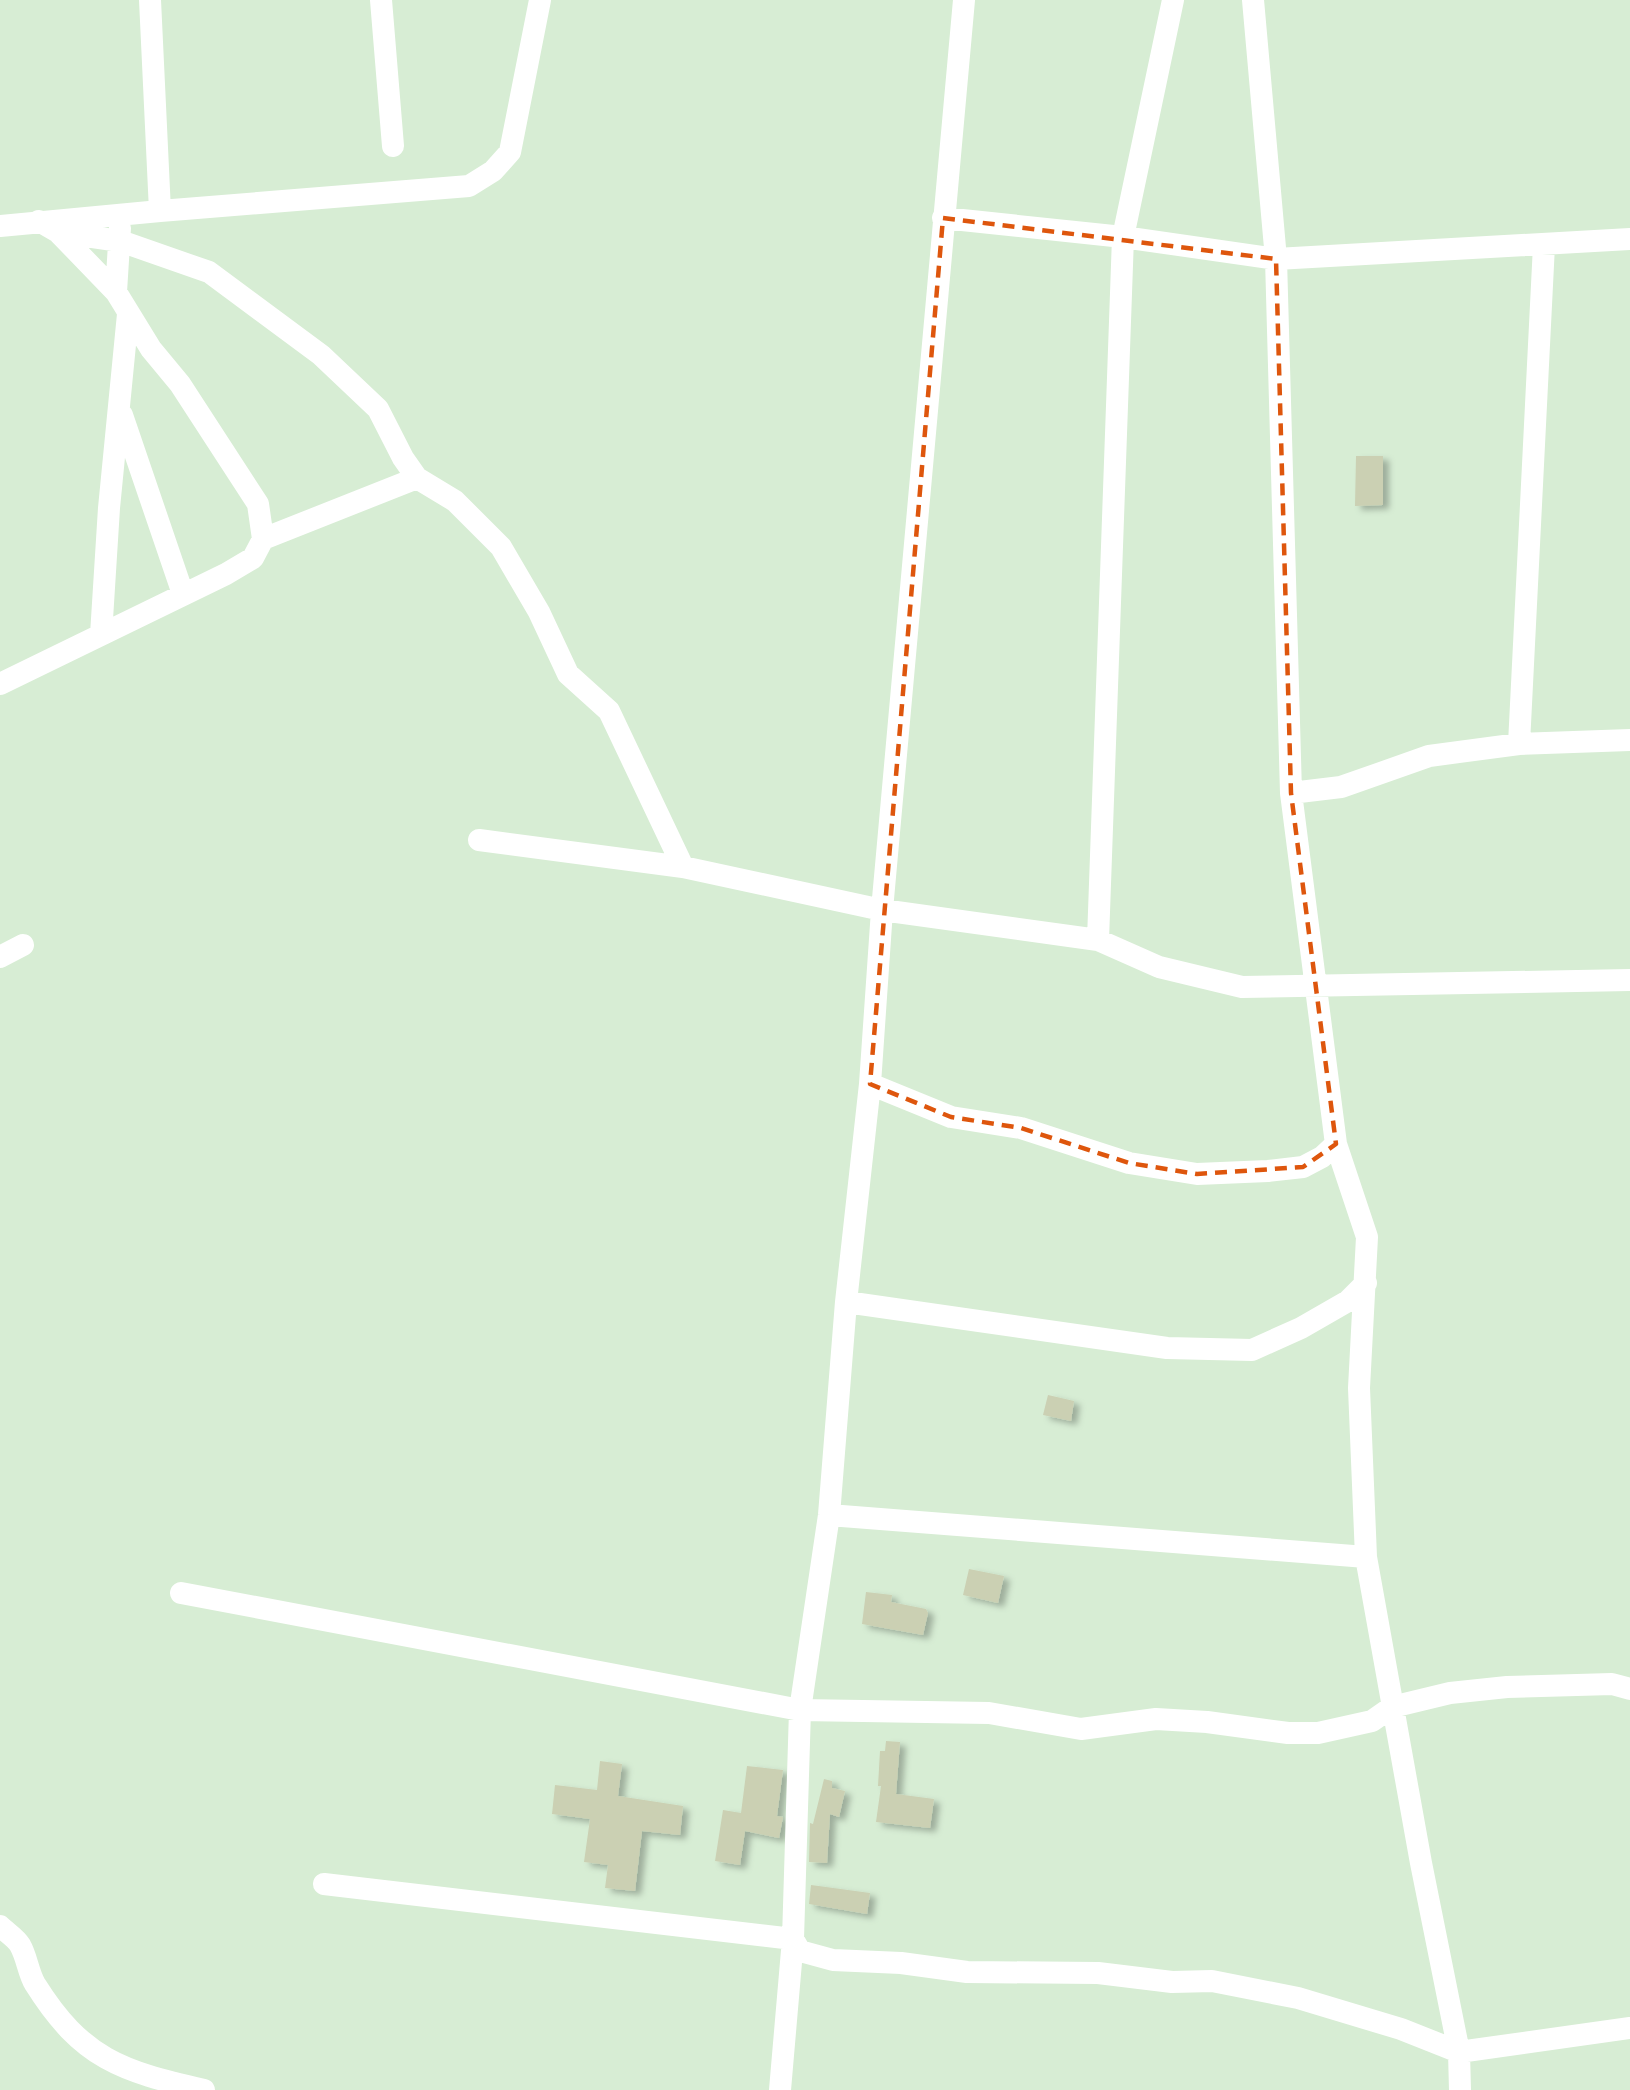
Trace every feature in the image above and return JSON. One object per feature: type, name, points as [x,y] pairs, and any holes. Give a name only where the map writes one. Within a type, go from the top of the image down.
[{"type":"street","points":[[150,0],[160,211]]},
{"type":"street","points":[[381,0],[393,146]]},
{"type":"street","points":[[0,226],[49,226],[160,211],[469,186],[493,171],[510,152],[540,0]]},
{"type":"street","points":[[780,2090],[793,1939],[800,1710],[829,1515],[846,1302],[870,1084],[882,910],[964,0]]},
{"type":"street","points":[[1098,940],[1123,237],[1173,0]]},
{"type":"street","points":[[1253,0],[1276,259],[1291,793],[1336,1144],[1367,1237],[1359,1388],[1366,1557],[1374,1590],[1392,1707],[1459,2052],[1460,2090]]},
{"type":"street","points":[[116,292],[121,215]]},
{"type":"street","points":[[943,218],[1123,237],[1276,259],[1630,239]]},
{"type":"street","points":[[49,226],[120,241],[209,273],[321,355],[378,409],[403,458],[417,478],[455,501],[501,547],[539,612],[568,674],[609,711],[683,867]]},
{"type":"street","points":[[0,684],[253,558],[263,539],[258,504],[180,384],[151,349],[116,292],[49,226]]},
{"type":"street","points":[[1519,744],[1544,245]]},
{"type":"street","points":[[101,634],[109,508],[128,314]]},
{"type":"street","points":[[120,408],[183,594]]},
{"type":"street","points":[[263,539],[417,478]]},
{"type":"street","points":[[1291,793],[1341,787],[1429,756],[1519,744],[1630,740]]},
{"type":"street","points":[[479,840],[683,867],[882,910],[1098,940],[1159,967],[1242,987],[1630,980]]},
{"type":"street","points":[[0,957],[22,945]]},
{"type":"street","points":[[870,1084],[951,1117],[1021,1128],[1130,1163],[1197,1174],[1268,1172],[1303,1167],[1322,1157],[1336,1144]]},
{"type":"street","points":[[846,1302],[1167,1348],[1252,1350],[1301,1328],[1348,1301],[1366,1283]]},
{"type":"street","points":[[829,1515],[1366,1557]]},
{"type":"street","points":[[181,1593],[800,1710],[989,1713],[1081,1729],[1156,1719],[1207,1722],[1288,1733],[1318,1733],[1372,1721],[1392,1707],[1450,1693],[1507,1687],[1612,1684],[1630,1689]]},
{"type":"street","points":[[324,1884],[793,1939]]},
{"type":"street","points":[[0,1926],[19,1944],[33,1981],[58,2018],[94,2053],[123,2068],[204,2090]]},
{"type":"street","points":[[793,1939],[800,1951],[833,1960],[901,1963],[967,1972],[1098,1973],[1172,1982],[1212,1981],[1298,1998],[1401,2029],[1459,2052],[1630,2028]]},
{"type":"highlighted area","points":[[943,218],[1276,259],[1291,793],[1336,1144],[1303,1167],[1197,1174],[1129,1163],[1021,1128],[951,1117],[870,1084]]},
{"type":"building","points":[[1356,456],[1383,456],[1383,505],[1355,506]]},
{"type":"building","points":[[1048,1395],[1074,1401],[1071,1421],[1043,1415]]},
{"type":"building","points":[[969,1569],[1004,1576],[998,1603],[963,1595]]},
{"type":"building","points":[[866,1592],[892,1595],[891,1602],[926,1609],[928,1613],[923,1635],[862,1624]]},
{"type":"building","points":[[886,1741],[900,1742],[896,1794],[934,1799],[930,1828],[876,1822],[881,1786],[878,1786],[880,1751],[885,1751]]},
{"type":"building","points":[[600,1761],[622,1764],[618,1796],[683,1806],[680,1835],[642,1831],[635,1891],[605,1888],[608,1865],[584,1862],[590,1819],[552,1814],[555,1785],[597,1790]]},
{"type":"building","points":[[747,1766],[783,1770],[777,1816],[783,1817],[779,1838],[745,1831],[740,1865],[715,1861],[723,1810],[741,1813]]},
{"type":"building","points":[[824,1779],[832,1781],[832,1788],[845,1791],[839,1817],[830,1814],[827,1863],[809,1862],[810,1823],[813,1824]]},
{"type":"building","points":[[811,1885],[870,1893],[867,1914],[809,1904]]}]
